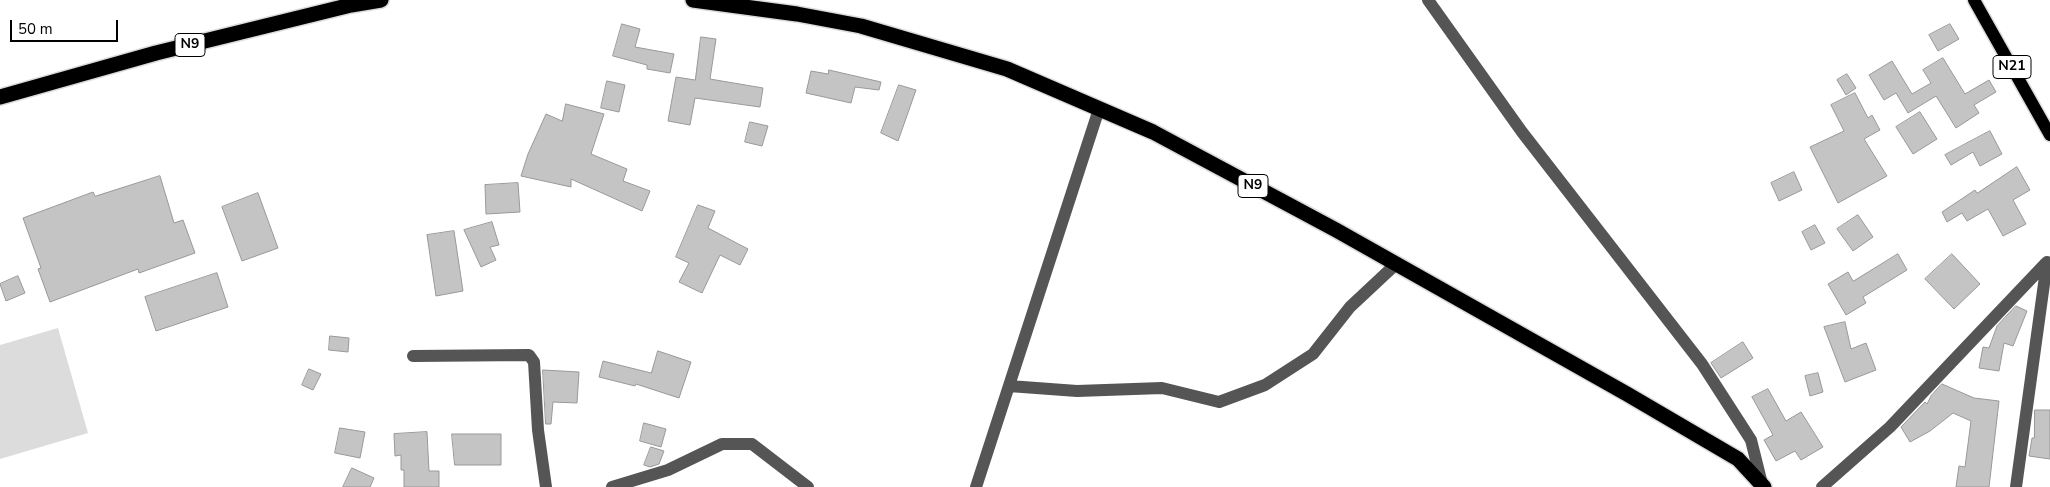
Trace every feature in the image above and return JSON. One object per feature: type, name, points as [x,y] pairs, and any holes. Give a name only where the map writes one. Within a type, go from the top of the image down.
[{"type":"highway","name":"N9","points":[[0,97],[351,2],[381,0]]},
{"type":"highway","name":"N9","points":[[693,0],[797,14],[862,26],[1008,69],[1153,132],[1396,264],[1738,459],[1762,486]]},
{"type":"main road","name":"N21","points":[[1974,0],[2050,135]]},
{"type":"street","points":[[1428,0],[1522,132],[1702,364],[1751,440],[1762,486]]},
{"type":"street","points":[[976,487],[1099,109]]},
{"type":"street","points":[[1822,487],[1890,427],[2048,260]]},
{"type":"street","points":[[2016,487],[2048,260]]},
{"type":"street","points":[[1008,386],[1077,391],[1162,388],[1219,402],[1265,385],[1313,354],[1350,307],[1396,264]]},
{"type":"street","points":[[413,356],[529,355],[534,362],[538,430],[549,487]]},
{"type":"street","points":[[612,487],[668,470],[722,444],[752,444],[808,487]]},
{"type":"shaded area","points":[[58,328],[88,433],[0,459],[0,345]]},
{"type":"building","points":[[622,24],[640,29],[635,47],[674,54],[670,73],[647,69],[647,65],[613,56]]},
{"type":"building","points":[[1950,24],[1959,39],[1938,51],[1929,35]]},
{"type":"building","points":[[701,37],[716,39],[710,79],[763,88],[760,107],[695,98],[690,125],[668,121],[676,77],[695,80]]},
{"type":"building","points":[[1943,58],[1965,94],[1989,80],[1996,92],[1974,105],[1979,113],[1956,128],[1936,96],[1908,113],[1896,93],[1884,100],[1869,75],[1892,61],[1912,94],[1931,83],[1923,70]]},
{"type":"building","points":[[829,70],[881,82],[879,90],[855,87],[851,103],[806,93],[811,71],[828,74]]},
{"type":"building","points":[[1847,74],[1856,88],[1846,95],[1837,80]]},
{"type":"building","points":[[607,81],[625,85],[619,112],[601,108]]},
{"type":"building","points":[[899,85],[916,90],[898,141],[881,133]]},
{"type":"building","points":[[1855,93],[1868,118],[1872,115],[1880,130],[1864,139],[1887,176],[1838,203],[1810,147],[1844,131],[1831,105]]},
{"type":"building","points":[[566,104],[604,114],[591,154],[627,169],[623,181],[650,191],[642,211],[571,179],[571,187],[521,176],[528,154],[546,114],[562,121]]},
{"type":"building","points":[[1920,112],[1937,139],[1913,154],[1896,127]]},
{"type":"building","points":[[750,122],[768,126],[762,146],[745,142]]},
{"type":"building","points":[[1990,131],[2002,154],[1980,166],[1973,152],[1951,165],[1945,155]]},
{"type":"building","points":[[2017,167],[2030,190],[2013,200],[2026,224],[2003,236],[1988,209],[1967,221],[1962,213],[1947,222],[1942,212],[1975,190],[1977,193]]},
{"type":"building","points":[[1794,172],[1802,190],[1779,201],[1771,183]]},
{"type":"building","points":[[160,176],[174,223],[183,220],[195,253],[139,273],[138,269],[50,302],[38,269],[41,268],[23,218],[93,192],[95,196]]},
{"type":"building","points":[[518,183],[520,212],[486,214],[485,185]]},
{"type":"building","points":[[258,193],[278,248],[242,261],[222,207]]},
{"type":"building","points":[[698,205],[715,211],[708,228],[748,249],[740,265],[720,255],[702,293],[679,282],[689,263],[676,257]]},
{"type":"building","points":[[1858,215],[1873,237],[1853,251],[1837,229]]},
{"type":"building","points":[[492,222],[499,245],[490,247],[496,260],[481,267],[464,230]]},
{"type":"building","points":[[1815,225],[1825,243],[1811,250],[1802,232]]},
{"type":"building","points":[[454,231],[463,291],[436,296],[427,235]]},
{"type":"building","points":[[1898,254],[1907,270],[1863,297],[1866,303],[1846,315],[1828,284],[1848,272],[1853,281]]},
{"type":"building","points":[[1952,254],[1980,284],[1954,309],[1925,279]]},
{"type":"building","points":[[217,273],[228,307],[156,331],[145,297]]},
{"type":"building","points":[[18,276],[25,293],[6,301],[0,284]]},
{"type":"building","points":[[2016,306],[2027,311],[2013,346],[2004,343],[1999,371],[1979,368],[1983,347],[1989,348],[1997,326]]},
{"type":"building","points":[[1845,322],[1851,349],[1866,343],[1876,370],[1845,382],[1824,327]]},
{"type":"building","points":[[330,336],[349,338],[348,352],[329,350]]},
{"type":"building","points":[[1743,342],[1753,358],[1721,378],[1711,363]]},
{"type":"building","points":[[658,351],[691,362],[679,398],[636,384],[635,386],[599,377],[603,361],[651,373]]},
{"type":"building","points":[[309,369],[321,374],[313,390],[302,385]]},
{"type":"building","points":[[543,370],[579,372],[577,403],[553,402],[551,424],[546,424]]},
{"type":"building","points":[[1818,373],[1823,392],[1810,396],[1805,376]]},
{"type":"building","points":[[1942,384],[1974,398],[1999,401],[1989,487],[1956,487],[1959,466],[1965,467],[1971,421],[1953,413],[1930,431],[1910,442],[1901,427],[1925,402],[1927,404],[1931,396]]},
{"type":"building","points":[[1768,389],[1786,421],[1801,412],[1823,447],[1801,460],[1795,451],[1776,461],[1764,440],[1773,435],[1752,397]]},
{"type":"building","points":[[2035,410],[2050,410],[2050,459],[2029,456],[2032,438],[2034,438]]},
{"type":"building","points":[[644,423],[666,429],[661,447],[640,441]]},
{"type":"building","points":[[340,428],[365,432],[360,458],[335,453]]},
{"type":"building","points":[[427,432],[429,471],[439,471],[439,487],[404,487],[404,470],[401,470],[401,455],[395,456],[394,434]]},
{"type":"building","points":[[452,434],[501,434],[501,465],[455,465]]},
{"type":"building","points":[[651,447],[664,451],[659,464],[650,467],[644,465]]},
{"type":"building","points":[[352,468],[374,478],[370,487],[343,487]]}]
